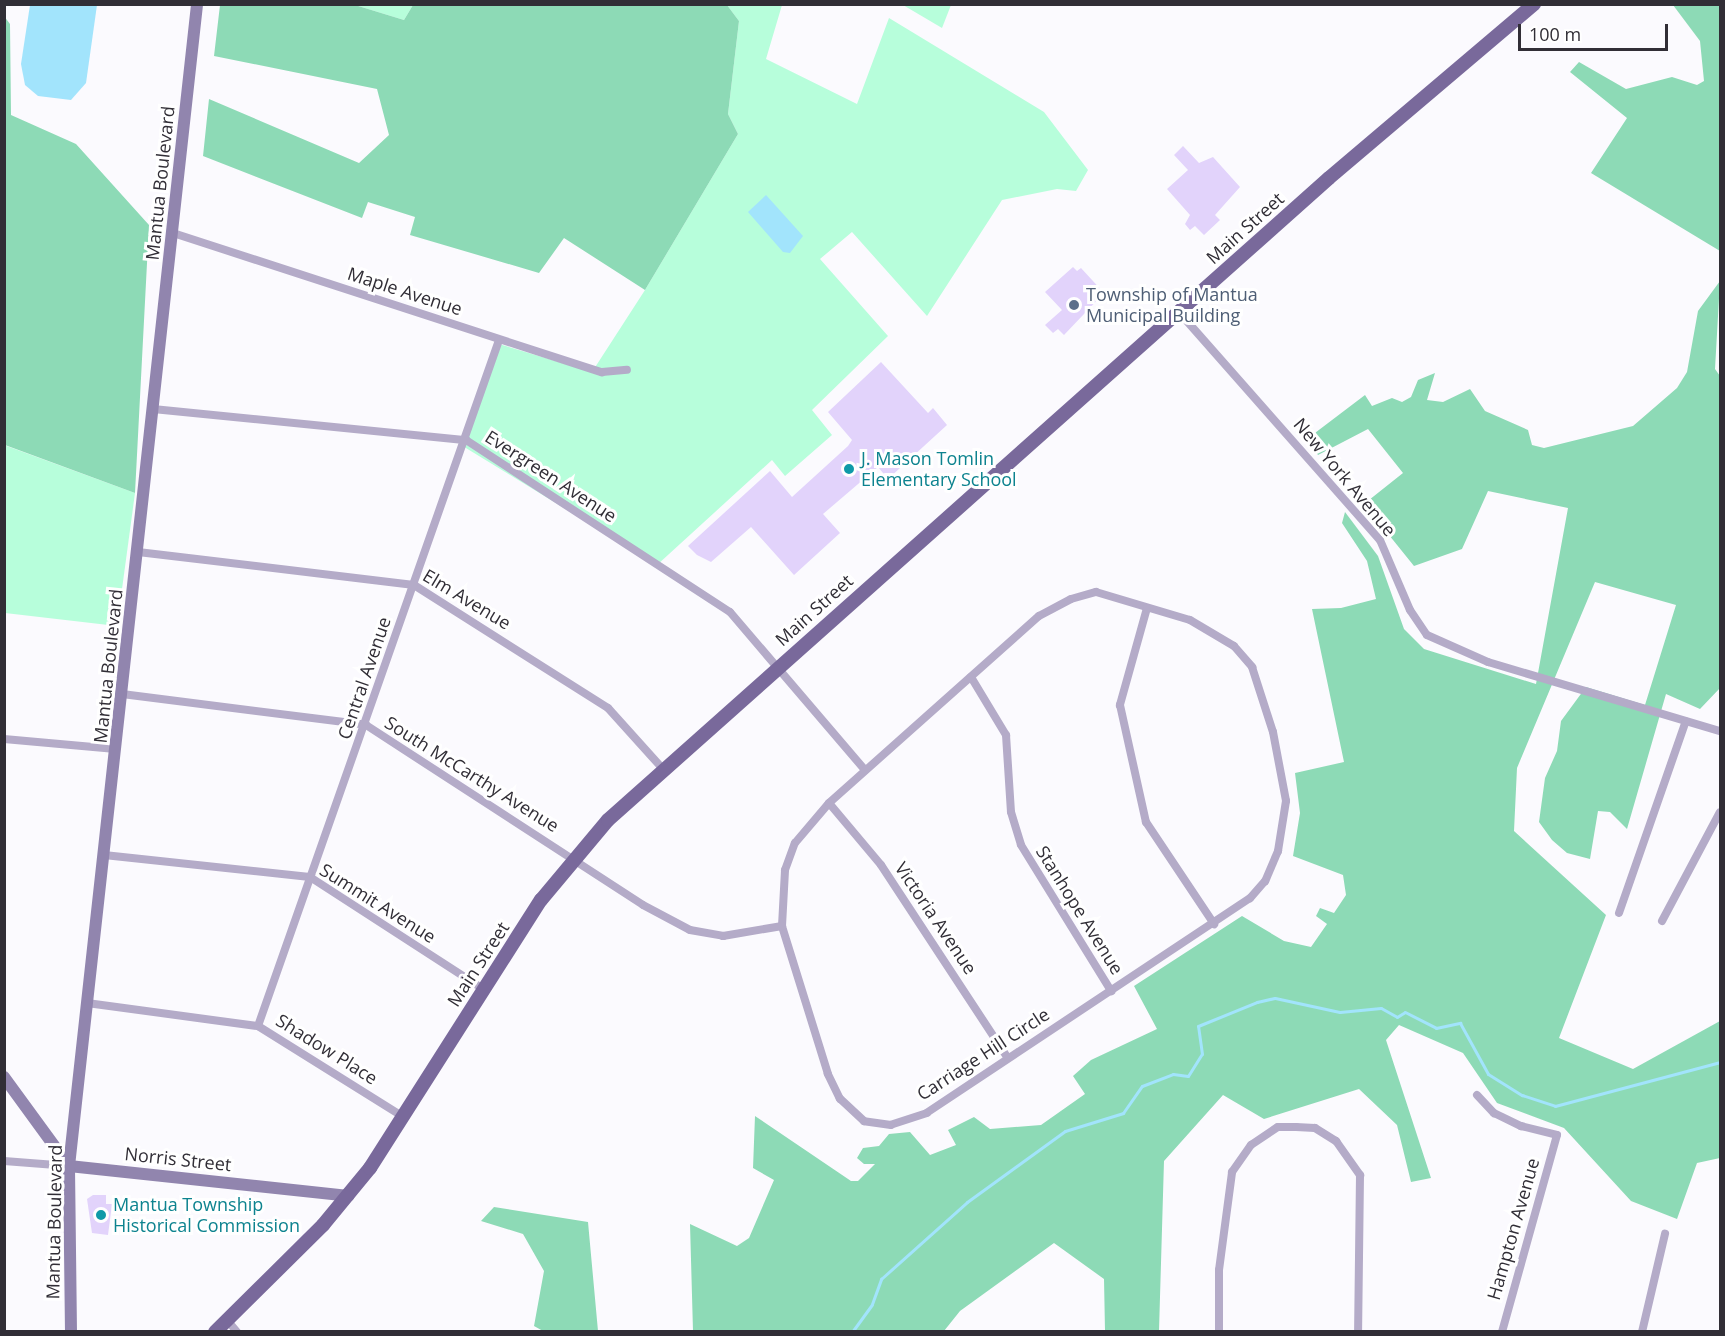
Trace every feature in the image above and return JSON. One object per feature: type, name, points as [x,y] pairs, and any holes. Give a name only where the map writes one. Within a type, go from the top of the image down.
[{"type":"main road","name":"Mantua Boulevard","points":[[71,1332],[69,1166],[197,4]]},
{"type":"main road","name":"Main Street","points":[[216,1332],[348,1196],[483,989],[574,858],[663,769],[778,666],[1178,311],[1534,4]]},
{"type":"main road","points":[[4,1077],[69,1166]]},
{"type":"main road","name":"Norris Street","points":[[69,1166],[348,1196]]},
{"type":"street","name":"Maple Avenue","points":[[173,233],[602,372],[627,370]]},
{"type":"street","name":"New York Avenue","points":[[1178,311],[1380,540],[1410,610],[1426,635],[1488,662],[1720,731]]},
{"type":"street","name":"Central Avenue","points":[[258,1026],[366,725],[499,340]]},
{"type":"street","name":"Evergreen Avenue","points":[[153,409],[466,440],[717,603],[778,666],[865,770]]},
{"type":"street","name":"Elm Avenue","points":[[138,552],[414,585],[608,708],[663,769]]},
{"type":"street","name":"Carriage Hill Circle","points":[[1096,592],[1147,608],[1190,620],[1234,646],[1252,667],[1273,732],[1286,801],[1278,851],[1265,881],[1250,898],[1214,924],[1007,1057],[927,1113],[891,1125],[864,1121],[840,1099],[828,1074],[782,926],[785,870],[806,827],[865,770],[1039,616],[1071,599],[1096,592]]},
{"type":"street","points":[[1147,608],[1120,705],[1146,822],[1214,924]]},
{"type":"street","name":"Stanhope Avenue","points":[[971,677],[1006,735],[1011,812],[1020,845],[1111,991]]},
{"type":"street","name":"South McCarthy Avenue","points":[[122,694],[366,725],[574,858],[643,905],[690,930],[723,936],[782,926]]},
{"type":"street","points":[[1619,913],[1686,721]]},
{"type":"street","points":[[4,739],[116,749]]},
{"type":"street","name":"Victoria Avenue","points":[[829,803],[881,865],[1007,1057]]},
{"type":"street","points":[[1662,921],[1720,812]]},
{"type":"street","name":"Summit Avenue","points":[[104,855],[310,877],[483,989]]},
{"type":"street","name":"Shadow Place","points":[[87,1003],[258,1026],[402,1116]]},
{"type":"street","name":"Hampton Avenue","points":[[1477,1095],[1494,1113],[1521,1126],[1557,1135],[1502,1332]]},
{"type":"street","points":[[1219,1332],[1219,1270],[1232,1172],[1251,1145],[1278,1127],[1315,1128],[1349,1154],[1360,1175],[1358,1332]]},
{"type":"street","name":"Norris Street","points":[[4,1161],[69,1166]]},
{"type":"street","points":[[1642,1332],[1665,1234]]},
{"type":"street","points":[[227,1320],[237,1332]]},
{"type":"green space","points":[[220,5],[355,5],[404,20],[413,5],[727,5],[739,21],[728,114],[738,134],[645,290],[564,238],[539,273],[410,235],[415,217],[368,202],[362,218],[203,156],[209,99],[359,163],[389,135],[377,89],[214,56]]},
{"type":"green space","points":[[355,5],[413,5],[404,20]]},
{"type":"green space","points":[[727,5],[782,5],[766,59],[857,104],[889,18],[1044,112],[1088,170],[1076,191],[1057,189],[1002,200],[927,316],[852,232],[820,259],[888,336],[812,410],[832,435],[785,476],[772,460],[657,565],[461,445],[499,344],[592,372],[645,290],[738,134],[728,114],[739,21]]},
{"type":"green space","points":[[903,5],[951,5],[942,28]]},
{"type":"green space","points":[[1673,5],[1720,5],[1720,251],[1591,173],[1627,118],[1570,72],[1579,62],[1626,89],[1672,77],[1697,85],[1704,81],[1700,41]]},
{"type":"green space","points":[[4,16],[10,24],[11,115],[76,144],[149,225],[135,493],[5,445]]},
{"type":"green space","points":[[1720,281],[1715,369],[1720,376],[1720,688],[1700,709],[1666,694],[1627,829],[1610,812],[1598,811],[1590,859],[1567,853],[1552,840],[1539,822],[1545,778],[1557,751],[1561,721],[1586,687],[1645,705],[1676,605],[1595,582],[1517,768],[1514,831],[1606,915],[1559,1038],[1633,1069],[1720,1021],[1720,1158],[1697,1163],[1677,1219],[1631,1201],[1564,1128],[1497,1103],[1463,1053],[1399,1025],[1386,1040],[1431,1178],[1411,1182],[1397,1125],[1359,1089],[1264,1119],[1223,1095],[1164,1161],[1159,1331],[1105,1331],[1104,1279],[1054,1243],[960,1311],[944,1331],[693,1331],[690,1224],[737,1246],[749,1238],[774,1180],[753,1168],[755,1116],[851,1181],[858,1181],[875,1164],[864,1164],[857,1158],[863,1148],[879,1146],[889,1134],[910,1132],[930,1155],[956,1145],[948,1130],[974,1117],[990,1129],[1041,1125],[1085,1094],[1073,1076],[1091,1060],[1157,1029],[1134,986],[1242,916],[1284,941],[1311,947],[1327,924],[1316,916],[1320,908],[1334,913],[1346,895],[1343,875],[1293,856],[1300,813],[1295,773],[1344,762],[1312,609],[1341,608],[1376,599],[1367,561],[1342,523],[1345,512],[1378,556],[1404,629],[1424,649],[1536,684],[1568,508],[1488,491],[1462,549],[1414,566],[1364,504],[1403,473],[1368,429],[1318,455],[1307,439],[1365,395],[1372,406],[1392,398],[1402,402],[1411,397],[1418,380],[1435,373],[1427,400],[1443,402],[1470,389],[1485,411],[1528,430],[1532,445],[1544,448],[1633,426],[1677,388],[1687,372],[1698,311]]},
{"type":"green space","points":[[4,445],[135,493],[117,626],[5,613]]},
{"type":"green space","points":[[494,1207],[588,1222],[598,1331],[543,1331],[534,1326],[544,1271],[523,1234],[481,1221]]},
{"type":"water","points":[[30,5],[97,5],[86,83],[71,100],[38,96],[25,85],[21,64]]},
{"type":"water","points":[[766,195],[803,236],[790,253],[783,252],[748,212]]},
{"type":"building","points":[[1183,146],[1199,163],[1213,157],[1240,187],[1215,215],[1220,220],[1204,235],[1195,226],[1190,230],[1185,224],[1190,215],[1167,189],[1188,170],[1174,155]]},
{"type":"building","name":"Township of Mantua Municipal Building","points":[[1073,267],[1077,271],[1081,268],[1104,293],[1064,335],[1058,329],[1053,333],[1045,325],[1062,310],[1045,292]]},
{"type":"building","name":"J. Mason Tomlin Elementary School","points":[[881,362],[928,413],[933,408],[947,425],[888,479],[878,467],[823,514],[840,533],[794,575],[751,527],[711,562],[697,555],[688,546],[770,471],[792,497],[848,446],[852,440],[828,412]]},
{"type":"building","name":"Mantua Township Historical Commission","points":[[93,1195],[106,1195],[106,1204],[112,1204],[108,1235],[92,1233],[87,1199]]},
{"type":"waterway","points":[[4,49],[4,60]]},
{"type":"waterway","points":[[852,1332],[872,1304],[881,1279],[967,1202],[1065,1131],[1123,1113],[1142,1086],[1173,1074],[1188,1076],[1202,1054],[1198,1026],[1257,1002],[1275,998],[1340,1012],[1381,1008],[1397,1017],[1405,1012],[1436,1028],[1460,1023],[1488,1074],[1522,1095],[1555,1106],[1720,1062]]},
{"type":"place","name":"Township of Mantua Municipal Building","points":[[1074,305]]},
{"type":"place","name":"J. Mason Tomlin Elementary School","points":[[849,469]]},
{"type":"place","name":"Mantua Township Historical Commission","points":[[101,1215]]}]
